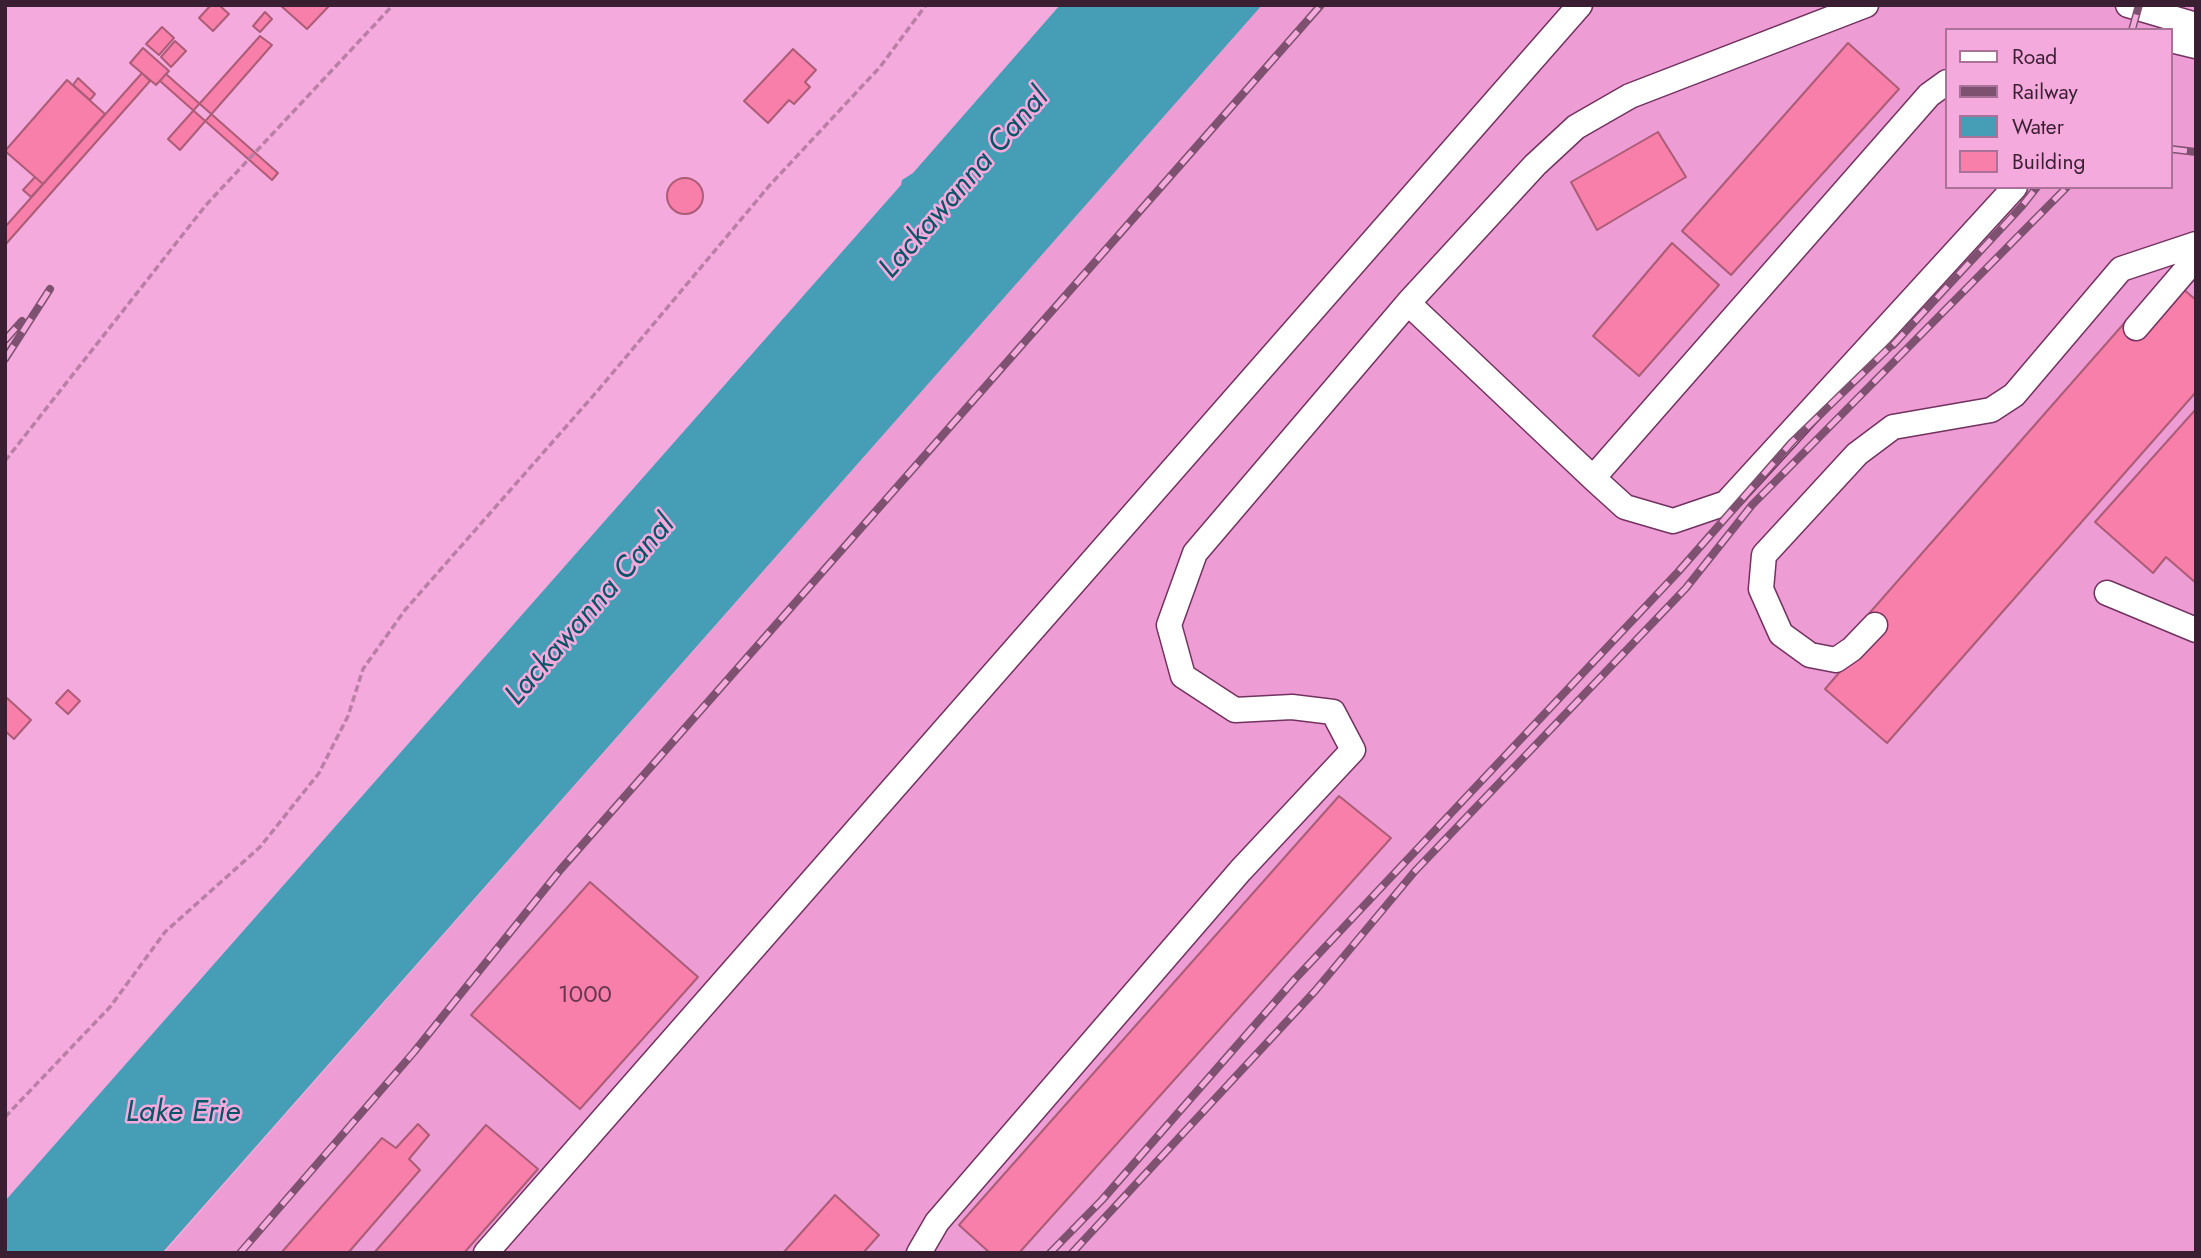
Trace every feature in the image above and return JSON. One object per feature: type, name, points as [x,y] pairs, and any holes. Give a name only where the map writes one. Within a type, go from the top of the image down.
[{"type":"lane","points":[[486,1253],[1580,5]]},
{"type":"lane","points":[[919,1253],[937,1222],[1240,871],[1353,750],[1333,712],[1292,707],[1235,710],[1183,676],[1169,625],[1195,553],[1408,303],[1535,165],[1576,127],[1630,96],[1866,5]]},
{"type":"lane","points":[[2128,5],[2195,34]]},
{"type":"lane","points":[[2173,40],[2195,34]]},
{"type":"lane","points":[[2173,53],[2195,34]]},
{"type":"lane","points":[[1593,478],[1929,95],[1946,83]]},
{"type":"lane","points":[[1408,303],[1625,507],[1674,521],[1726,503],[2013,189]]},
{"type":"lane","points":[[1875,625],[1852,649],[1836,660],[1811,655],[1781,634],[1761,589],[1764,555],[1857,454],[1893,427],[1991,410],[2014,395],[2122,269],[2196,244]]},
{"type":"lane","points":[[2136,328],[2196,258]]},
{"type":"lane","points":[[2107,593],[2196,630]]},
{"type":"path","points":[[5,461],[206,205],[393,5]]},
{"type":"path","points":[[5,1117],[110,1007],[165,932],[260,847],[319,773],[348,716],[363,668],[405,610],[600,388],[769,186],[880,67],[926,5]]},
{"type":"shaded area","points":[[1261,5],[2196,5],[2196,1253],[164,1253]]},
{"type":"water","name":"Lake Erie","points":[[1060,5],[1262,5],[162,1253],[5,1253],[5,1201],[901,185],[902,180],[913,173]]},
{"type":"building","points":[[211,5],[219,5],[229,14],[213,31],[199,18]]},
{"type":"building","points":[[280,5],[330,5],[307,29]]},
{"type":"building","points":[[265,12],[272,19],[260,32],[253,26]]},
{"type":"building","points":[[162,27],[174,38],[159,55],[146,44]]},
{"type":"building","points":[[260,36],[272,45],[180,150],[168,139]]},
{"type":"building","points":[[175,41],[186,51],[171,67],[161,57]]},
{"type":"building","points":[[1848,43],[1899,89],[1731,275],[1682,231]]},
{"type":"building","points":[[143,48],[169,71],[156,85],[130,63]]},
{"type":"building","points":[[793,49],[816,70],[805,82],[810,87],[794,104],[789,100],[768,123],[744,101]]},
{"type":"building","points":[[142,73],[150,81],[5,245],[5,227]]},
{"type":"building","points":[[166,74],[278,173],[272,180],[160,81]]},
{"type":"building","points":[[78,78],[95,94],[90,100],[73,85]]},
{"type":"building","points":[[67,80],[105,114],[43,184],[5,151]]},
{"type":"building","points":[[1658,132],[1686,177],[1597,230],[1571,182]]},
{"type":"building","points":[[35,177],[43,184],[31,197],[23,190]]},
{"type":"building","points":[[685,178],[698,183],[703,196],[698,209],[685,214],[672,209],[667,196],[672,183]]},
{"type":"building","points":[[1672,243],[1719,285],[1639,376],[1593,336]]},
{"type":"building","points":[[2182,288],[2196,300],[2196,392],[1887,743],[1825,689],[1878,628],[1866,617],[2127,320]]},
{"type":"building","points":[[2196,409],[2196,583],[2166,557],[2153,573],[2095,522]]},
{"type":"building","points":[[68,690],[80,701],[68,714],[56,703]]},
{"type":"building","points":[[7,698],[31,720],[14,739],[5,731]]},
{"type":"building","points":[[1339,796],[1391,838],[1019,1253],[990,1253],[959,1225]]},
{"type":"building","points":[[590,882],[698,977],[580,1109],[471,1015]]},
{"type":"building","points":[[418,1124],[429,1135],[409,1159],[420,1170],[348,1253],[281,1253],[382,1138],[396,1148]]},
{"type":"building","points":[[486,1125],[538,1169],[464,1253],[374,1253]]},
{"type":"building","points":[[835,1195],[879,1235],[863,1253],[783,1253]]},
{"type":"railway","points":[[240,1253],[414,1052],[561,869],[1321,5]]},
{"type":"railway","points":[[2133,28],[2139,5]]},
{"type":"railway","points":[[2173,149],[2196,152]]},
{"type":"railway","points":[[1893,345],[2035,189]]},
{"type":"railway","points":[[1072,1253],[1315,991],[1415,871],[1686,588],[1752,505],[2065,189]]},
{"type":"railway","points":[[5,359],[50,289]]},
{"type":"railway","points":[[5,340],[22,321]]},
{"type":"railway","points":[[1050,1253],[1102,1200],[1295,979],[1678,572],[1792,442],[1898,339]]},
{"type":"water label","name":"Lackawanna Canal","points":[[965,184]]},
{"type":"water label","name":"Lackawanna Canal","points":[[591,611]]}]
